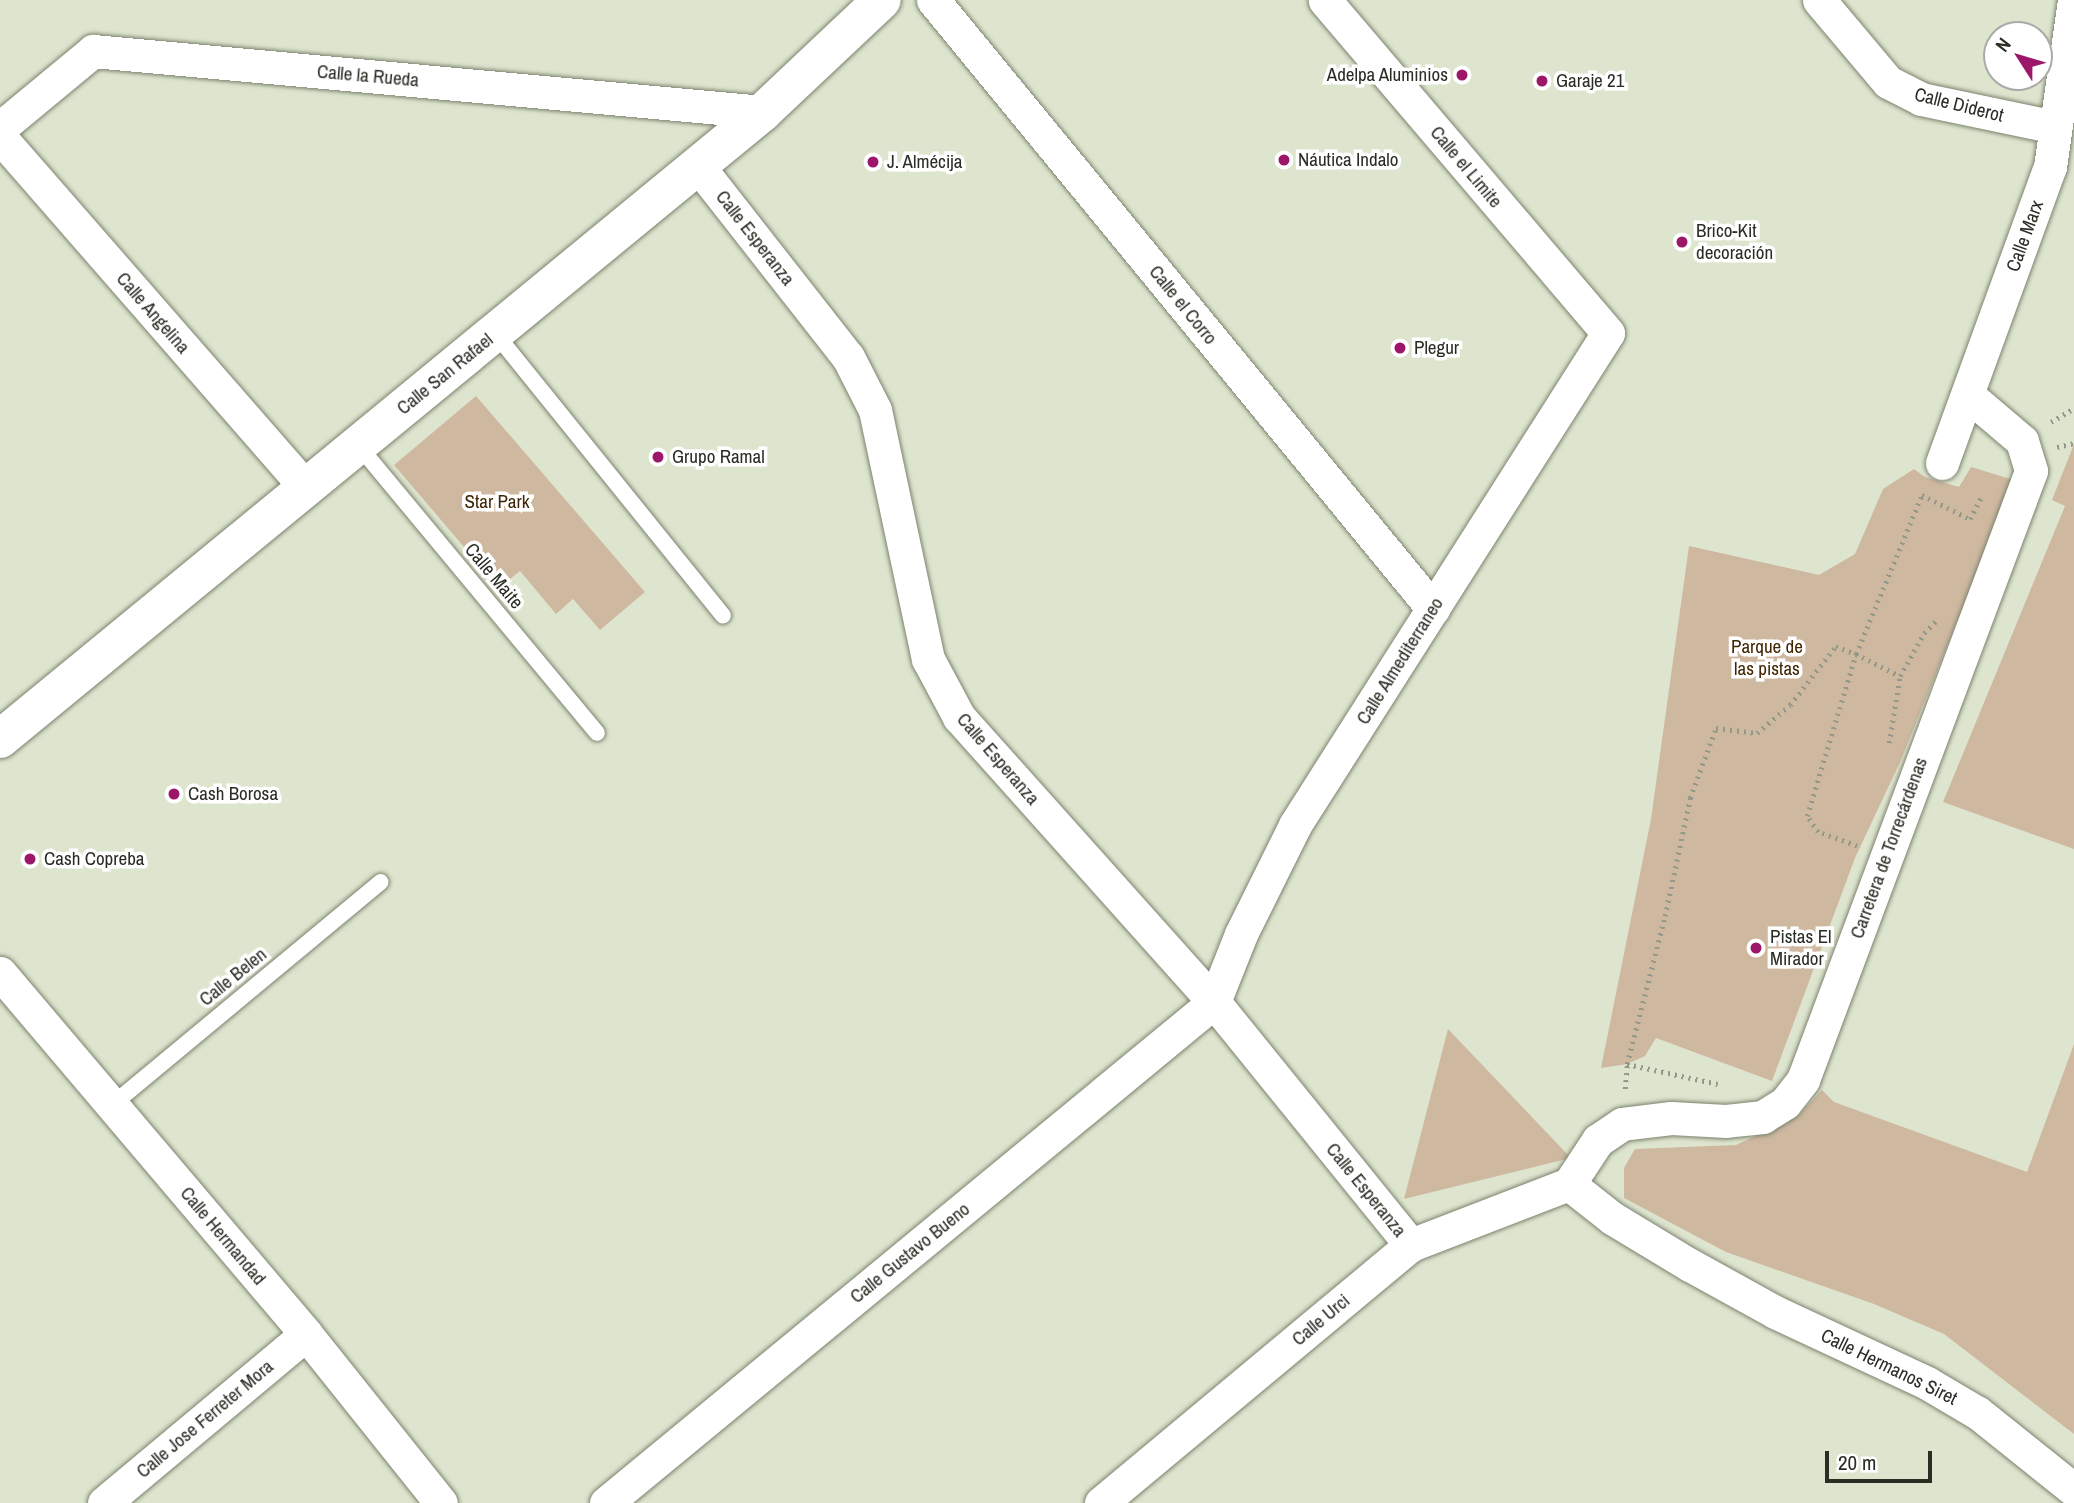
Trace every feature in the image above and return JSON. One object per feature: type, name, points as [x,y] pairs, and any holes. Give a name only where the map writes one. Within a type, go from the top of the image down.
[{"type":"street","name":"Calle San Rafael","points":[[0,739],[763,112],[882,0]]},
{"type":"street","name":"Calle el Corro","points":[[933,0],[1433,609]]},
{"type":"street","name":"Calle el Limite","points":[[1325,0],[1608,333]]},
{"type":"street","name":"Calle Diderot","points":[[1819,0],[1888,82],[1921,99],[2055,127]]},
{"type":"street","name":"Calle Marx","points":[[1942,463],[2050,167],[2074,1]]},
{"type":"street","name":"Calle la Rueda","points":[[0,128],[93,51],[763,112]]},
{"type":"street","name":"Calle Angelina","points":[[0,137],[306,488]]},
{"type":"street","name":"Calle Esperanza","points":[[698,166],[848,357],[875,410],[928,659],[959,717],[1214,1002],[1411,1245]]},
{"type":"street","name":"Calle Almediterraneo","points":[[1214,1002],[1241,934],[1295,825],[1608,333]]},
{"type":"street","points":[[1968,395],[2022,441],[2031,471]]},
{"type":"street","name":"Carretera de Torrecárdenas","points":[[1569,1184],[1598,1140],[1622,1124],[1671,1118],[1726,1121],[1763,1117],[1785,1103],[1803,1080],[2031,471]]},
{"type":"street","name":"Calle Hermandad","points":[[0,973],[306,1334],[441,1503]]},
{"type":"street","name":"Calle Gustavo Bueno","points":[[606,1503],[1214,1002]]},
{"type":"street","name":"Calle Urci","points":[[1101,1503],[1411,1245],[1569,1184]]},
{"type":"street","name":"Calle Hermanos Siret","points":[[1569,1184],[1612,1218],[1690,1265],[1775,1312],[1927,1383],[1978,1413],[2074,1490]]},
{"type":"street","name":"Calle Jose Ferreter Mora","points":[[104,1503],[306,1334]]},
{"type":"lane","points":[[495,333],[723,616]]},
{"type":"lane","name":"Calle Maite","points":[[358,445],[597,733]]},
{"type":"lane","name":"Calle Belen","points":[[111,1105],[381,883]]},
{"type":"path","points":[[1886,856],[1818,832],[1807,817],[1856,654],[1922,495],[1970,519],[1983,492],[2031,471]]},
{"type":"path","points":[[1627,1064],[1665,916],[1690,798],[1716,728],[1756,733],[1790,705],[1836,646],[1900,676]]},
{"type":"green space","name":"Star Park","points":[[476,396],[645,592],[600,630],[573,599],[556,614],[520,571],[499,588],[394,465]]},
{"type":"green space","points":[[2074,444],[2074,849],[1943,802],[2065,506],[2052,500]]},
{"type":"green space","name":"Parque de las pistas","points":[[1971,467],[2014,480],[1901,760],[1855,858],[1772,1081],[1656,1038],[1645,1056],[1627,1064],[1601,1068],[1651,819],[1689,546],[1819,575],[1855,554],[1883,489],[1914,469],[1925,477],[1959,487]]},
{"type":"green space","points":[[1448,1029],[1571,1158],[1404,1199]]},
{"type":"green space","points":[[2074,1044],[2074,1434],[1944,1334],[1874,1304],[1726,1252],[1624,1198],[1624,1168],[1635,1149],[1736,1145],[1798,1116],[1822,1090],[1834,1102],[2027,1172]]},
{"type":"place","name":"Adelpa Aluminios","points":[[1462,75]]},
{"type":"place","name":"Garaje 21","points":[[1542,81]]},
{"type":"place","name":"Náutica Indalo","points":[[1284,160]]},
{"type":"place","name":"J. Almécija","points":[[873,162]]},
{"type":"place","name":"Brico-Kit decoración","points":[[1682,242]]},
{"type":"place","name":"Plegur","points":[[1400,348]]},
{"type":"place","name":"Grupo Ramal","points":[[658,457]]},
{"type":"place","name":"Cash Borosa","points":[[174,794]]},
{"type":"place","name":"Cash Copreba","points":[[30,859]]},
{"type":"place","name":"Pistas El Mirador","points":[[1756,948]]}]
